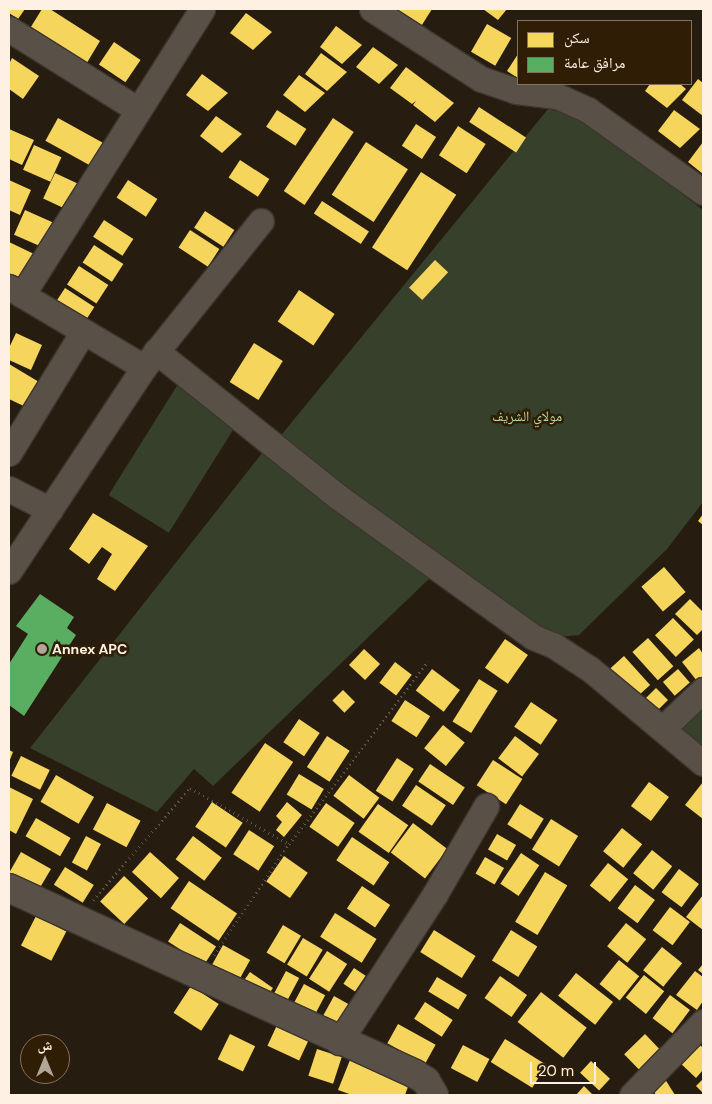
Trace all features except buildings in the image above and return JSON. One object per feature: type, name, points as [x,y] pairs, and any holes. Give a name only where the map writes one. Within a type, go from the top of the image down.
[{"type":"street","points":[[202,9],[138,110],[15,291],[83,332],[150,359],[533,637],[553,645],[590,669],[703,763]]},
{"type":"street","points":[[372,9],[481,78],[516,91],[557,96],[588,110],[703,192]]},
{"type":"street","points":[[9,29],[138,110]]},
{"type":"street","points":[[9,571],[150,359],[261,221]]},
{"type":"street","points":[[9,453],[83,332]]},
{"type":"street","points":[[9,489],[50,510]]},
{"type":"street","points":[[662,729],[703,690]]},
{"type":"street","points":[[339,1042],[435,894],[486,806]]},
{"type":"street","points":[[9,888],[339,1042],[415,1074],[426,1080],[434,1095]]},
{"type":"street","points":[[632,1095],[703,1022]]},
{"type":"path","points":[[198,976],[289,844],[428,662]]},
{"type":"path","points":[[76,919],[190,788],[289,844]]},
{"type":"green space","name":"مولاي الشريف","points":[[548,109],[581,117],[703,210],[703,502],[667,549],[579,635],[558,637],[432,576],[213,786],[194,769],[157,812],[30,748],[266,448],[278,439]]},
{"type":"green space","points":[[178,384],[238,422],[169,533],[109,495]]},
{"type":"green space","points":[[703,698],[703,759],[682,727]]},
{"type":"place","name":"Annex APC","points":[[42,649]]}]
